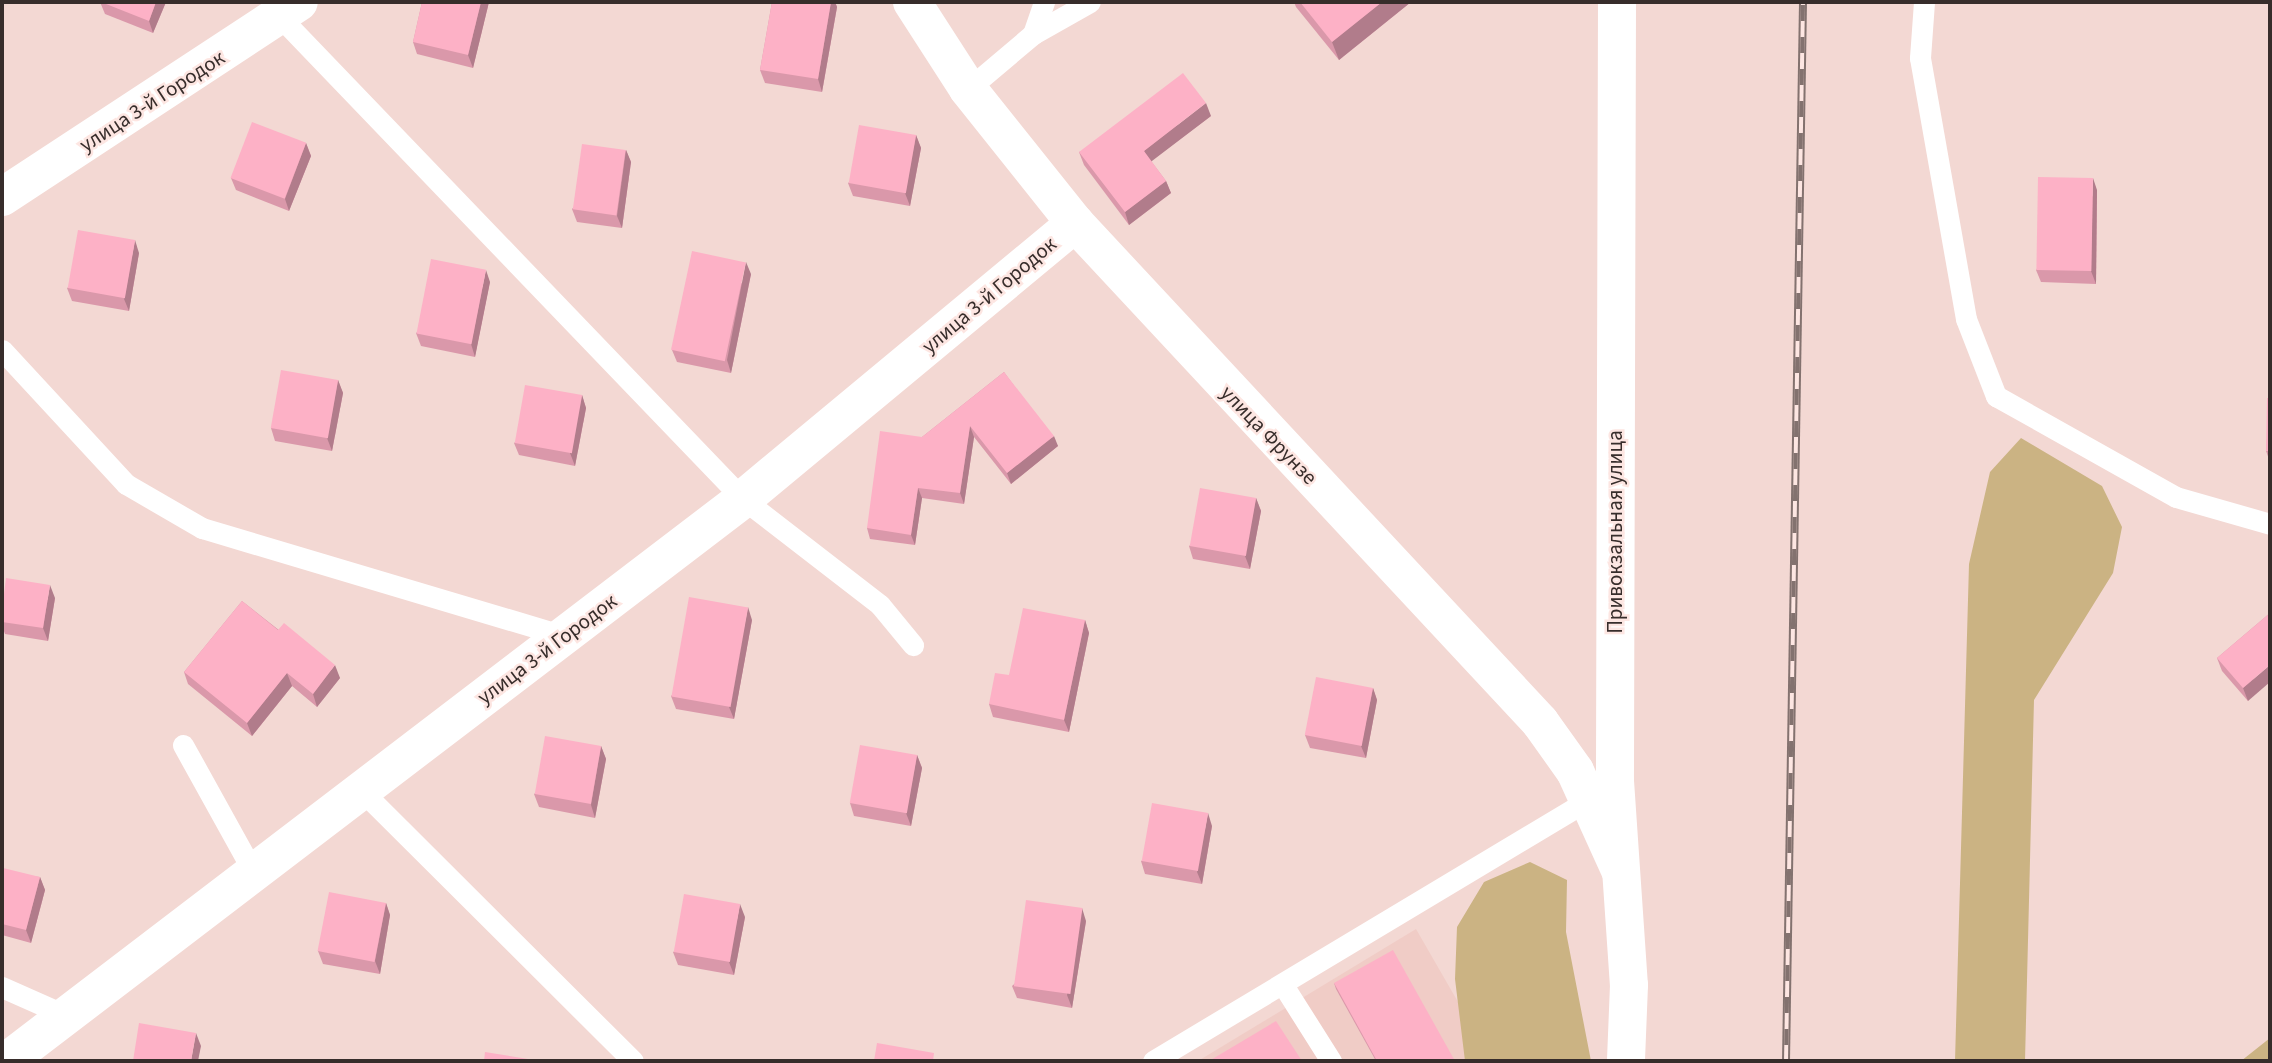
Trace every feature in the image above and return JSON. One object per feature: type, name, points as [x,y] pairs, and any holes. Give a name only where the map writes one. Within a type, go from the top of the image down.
[{"type":"street","name":"улица Фрунзе","points":[[912,2],[968,89],[1075,223],[1168,329],[1502,676],[1575,771],[1601,790]]},
{"type":"street","name":"Привокзальная улица","points":[[1617,2],[1601,790],[1620,870],[1629,985],[1626,1061]]},
{"type":"street","name":"улица 3-й Городок","points":[[2,197],[290,10]]},
{"type":"street","name":"улица 3-й Городок","points":[[7,1061],[743,499],[1075,223]]},
{"type":"lane","points":[[1033,34],[1044,2]]},
{"type":"lane","points":[[968,89],[1033,34],[1090,2]]},
{"type":"lane","points":[[1924,2],[1920,58],[1966,319],[1996,396],[2176,497],[2270,524]]},
{"type":"lane","points":[[290,10],[743,499],[880,605],[913,645]]},
{"type":"lane","points":[[2,350],[126,484],[202,528],[565,636]]},
{"type":"lane","points":[[183,745],[254,873]]},
{"type":"lane","points":[[361,790],[633,1061]]},
{"type":"lane","points":[[1153,1061],[1283,985],[1601,790]]},
{"type":"lane","points":[[1283,985],[1331,1061]]},
{"type":"lane","points":[[2,987],[67,1016]]},
{"type":"shaded area","points":[[2021,438],[2102,486],[2122,527],[2113,573],[2034,700],[2025,1061],[1955,1061],[1969,564],[1990,472]]},
{"type":"shaded area","points":[[1530,862],[1567,880],[1566,932],[1591,1061],[1465,1061],[1455,979],[1457,927],[1484,882]]},
{"type":"shaded area","points":[[1416,929],[1492,1061],[1198,1061]]},
{"type":"shaded area","points":[[2270,1038],[2270,1061],[2241,1061]]},
{"type":"building","points":[[101,2],[156,2],[149,21]]},
{"type":"building","points":[[422,2],[481,2],[468,55],[413,42]]},
{"type":"building","points":[[772,2],[831,2],[818,79],[760,70]]},
{"type":"building","points":[[1300,2],[1382,2],[1332,42]]},
{"type":"building","points":[[2270,2],[2270,52],[2268,52]]},
{"type":"building","points":[[1183,73],[1206,103],[1144,151],[1166,181],[1125,212],[1079,152]]},
{"type":"building","points":[[252,122],[306,143],[285,199],[230,178]]},
{"type":"building","points":[[859,125],[916,135],[906,193],[849,183]]},
{"type":"building","points":[[582,144],[626,150],[616,215],[573,209]]},
{"type":"building","points":[[2038,177],[2093,178],[2091,271],[2036,270]]},
{"type":"building","points":[[78,230],[135,240],[125,298],[68,288]]},
{"type":"building","points":[[692,251],[746,262],[725,361],[671,350]]},
{"type":"building","points":[[431,259],[486,270],[471,344],[416,334]]},
{"type":"building","points":[[281,370],[338,380],[328,438],[271,428]]},
{"type":"building","points":[[1004,372],[1054,436],[1007,473],[970,426],[960,493],[918,488],[911,535],[867,528],[880,431],[922,437]]},
{"type":"building","points":[[525,385],[582,395],[572,453],[515,443]]},
{"type":"building","points":[[2267,398],[2270,398],[2270,451],[2266,451]]},
{"type":"building","points":[[1200,488],[1256,498],[1246,556],[1190,546]]},
{"type":"building","points":[[6,578],[50,585],[43,628],[2,622]]},
{"type":"building","points":[[689,597],[748,607],[731,707],[671,696]]},
{"type":"building","points":[[242,601],[278,630],[284,623],[335,665],[313,694],[287,673],[247,723],[184,672]]},
{"type":"building","points":[[1023,608],[1085,620],[1064,720],[989,704],[995,673],[1009,675]]},
{"type":"building","points":[[2270,613],[2270,665],[2243,688],[2217,658]]},
{"type":"building","points":[[1316,677],[1373,688],[1362,746],[1305,735]]},
{"type":"building","points":[[545,736],[601,746],[591,804],[535,794]]},
{"type":"building","points":[[860,745],[917,755],[907,813],[850,803]]},
{"type":"building","points":[[1152,803],[1208,813],[1198,871],[1142,861]]},
{"type":"building","points":[[3,868],[40,877],[26,930],[2,924]]},
{"type":"building","points":[[329,892],[386,903],[374,962],[318,951]]},
{"type":"building","points":[[684,894],[740,904],[730,962],[674,952]]},
{"type":"building","points":[[1026,900],[1082,908],[1070,994],[1014,986]]},
{"type":"building","points":[[1393,950],[1455,1061],[1377,1061],[1334,983]]},
{"type":"building","points":[[1276,1021],[1302,1061],[1209,1061]]},
{"type":"building","points":[[139,1023],[196,1033],[191,1061],[133,1061]]},
{"type":"building","points":[[877,1043],[934,1053],[933,1061],[874,1061]]},
{"type":"building","points":[[485,1052],[540,1061],[484,1061]]},
{"type":"railway","points":[[1786,1061],[1803,2]]}]
